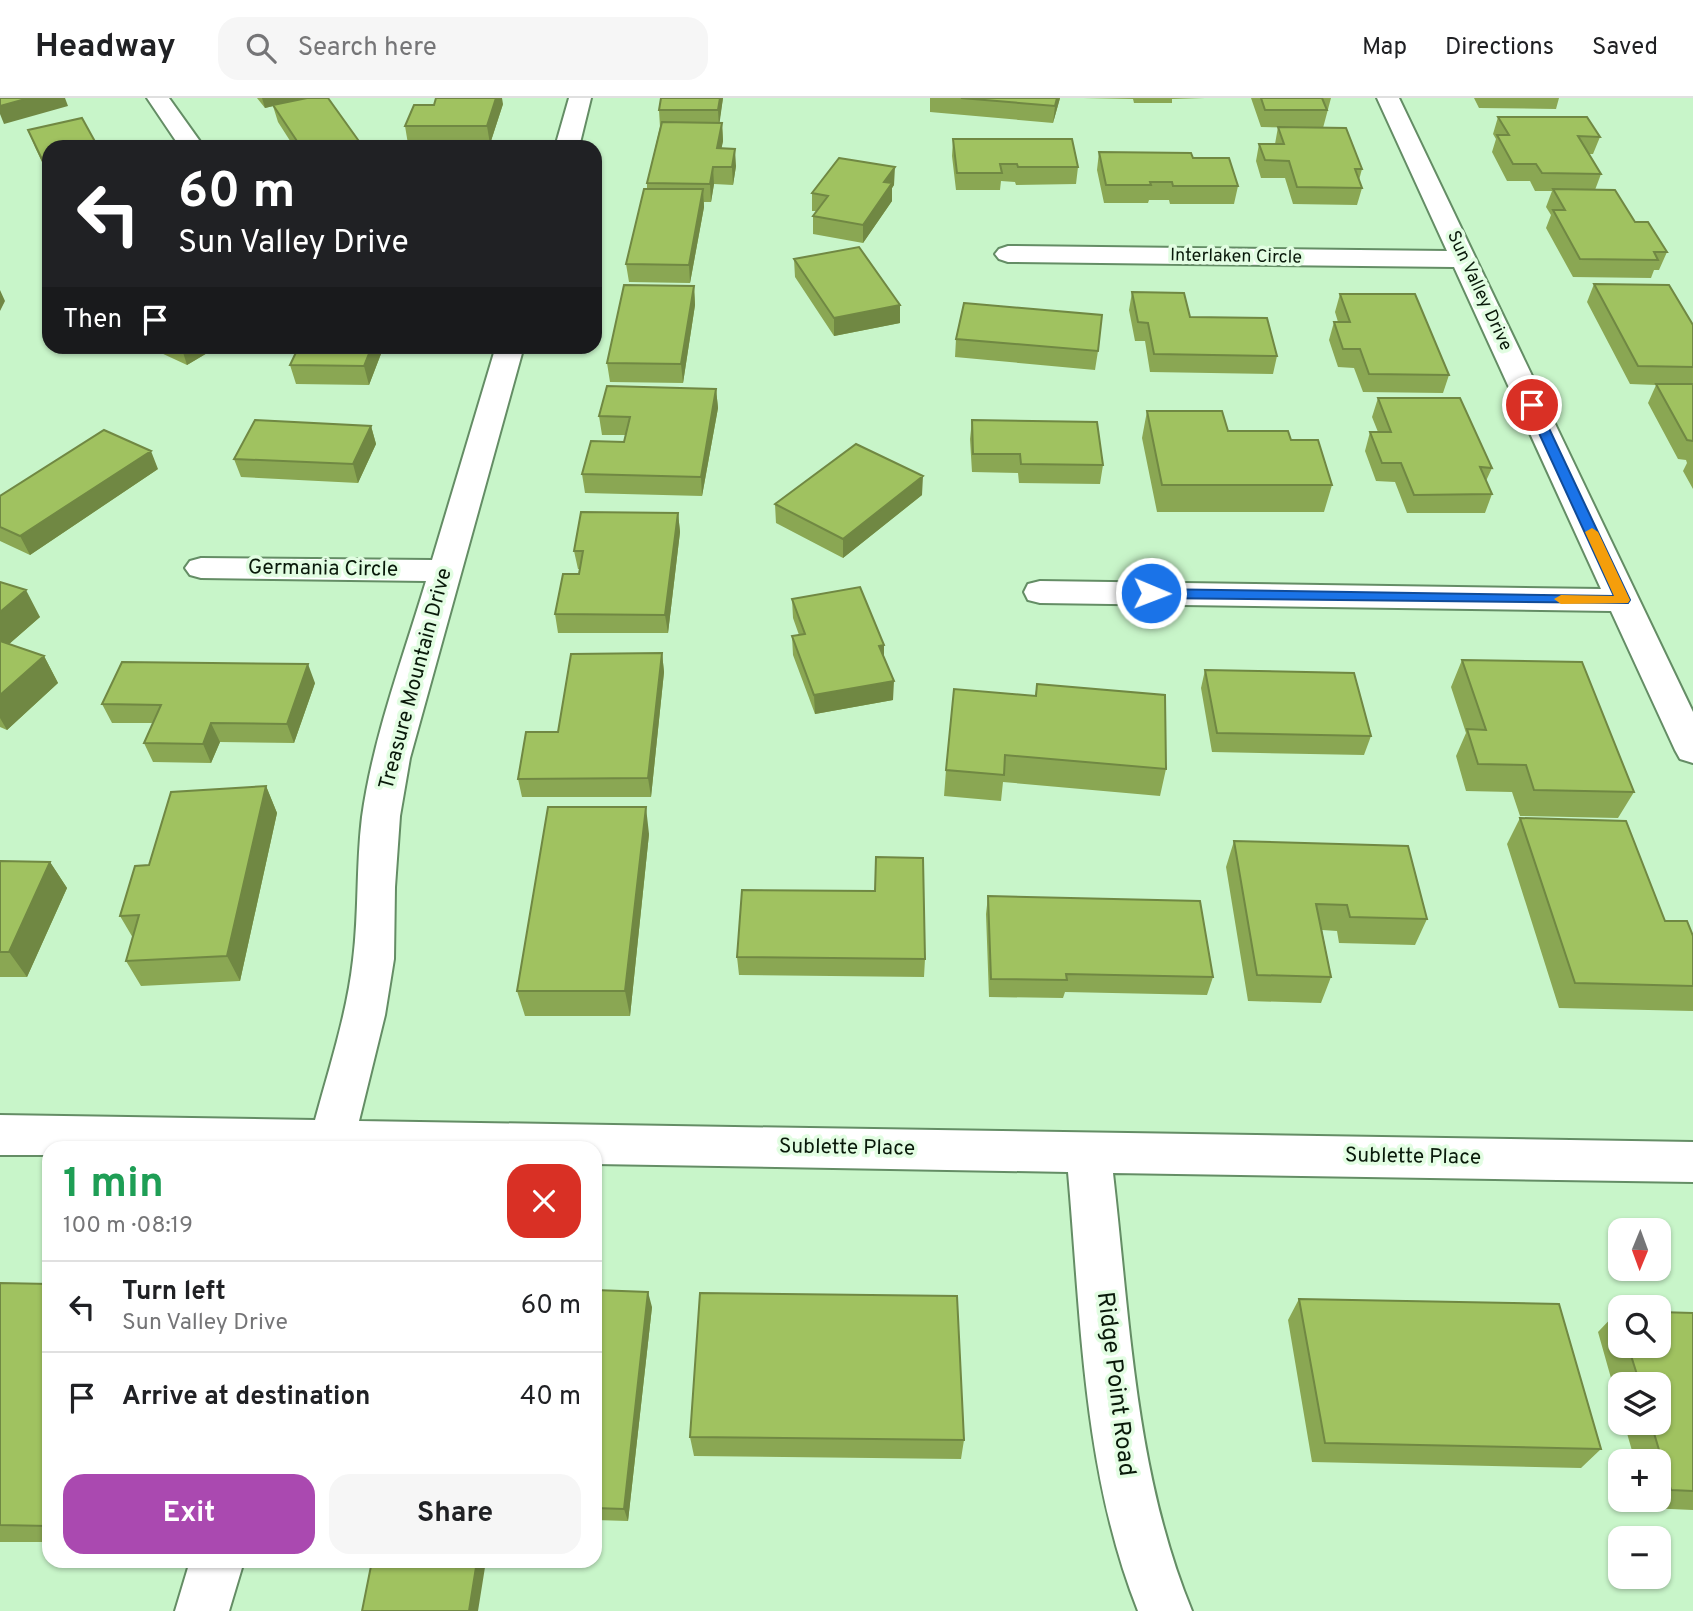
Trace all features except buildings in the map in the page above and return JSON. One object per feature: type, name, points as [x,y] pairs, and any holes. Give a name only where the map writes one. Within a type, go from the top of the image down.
[{"type":"street","points":[[159,98],[187,140]]},
{"type":"street","points":[[568,140],[580,98]]},
{"type":"street","name":"Sun Valley Drive","points":[[1388,98],[1693,750]]},
{"type":"street","name":"Interlaken Circle","points":[[1008,254],[1464,259]]},
{"type":"street","name":"Treasure Mountain Drive","points":[[332,1141],[364,1015],[374,959],[375,887],[381,816],[392,758],[508,354]]},
{"type":"street","name":"Germania Circle","points":[[201,568],[445,571]]},
{"type":"street","points":[[1040,592],[1623,600]]},
{"type":"street","name":"Sublette Place","points":[[0,1135],[221,1141]]},
{"type":"street","name":"Sublette Place","points":[[602,1147],[1088,1151],[1693,1162]]},
{"type":"street","name":"Ridge Point Road","points":[[1088,1151],[1119,1450],[1147,1567],[1165,1611]]},
{"type":"street","points":[[202,1611],[215,1568]]},
{"type":"slow traffic","points":[[1561,599],[1623,600],[1592,532]]},
{"type":"route","points":[[1151,593],[1623,600],[1532,405]]}]
